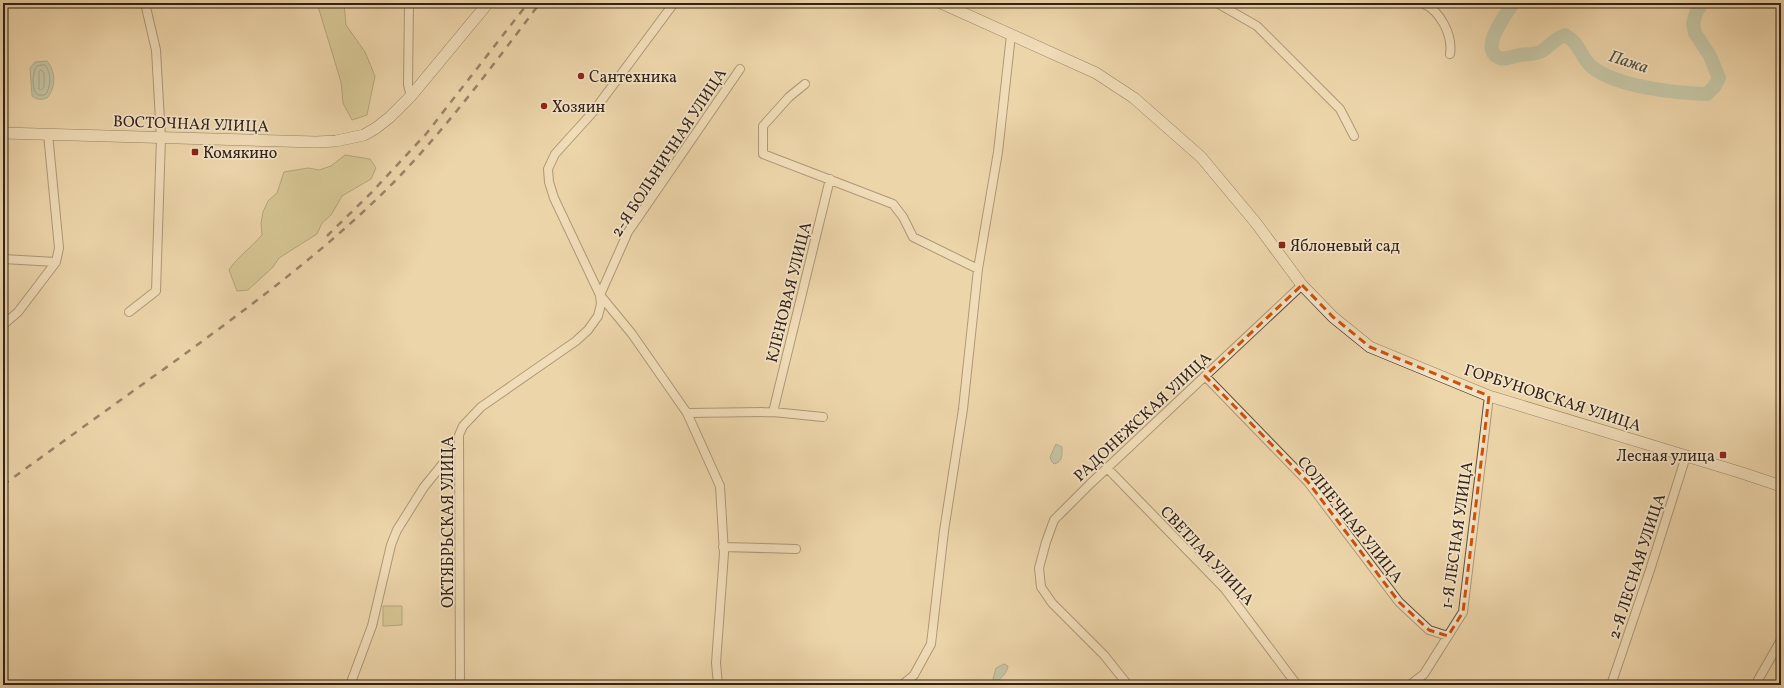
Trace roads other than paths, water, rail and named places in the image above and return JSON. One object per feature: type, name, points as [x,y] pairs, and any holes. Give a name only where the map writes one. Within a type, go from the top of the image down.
[{"type":"main road","name":"ВОСТОЧНАЯ УЛИЦА","points":[[3,133],[316,142],[351,138],[376,128],[390,117],[411,96],[488,3]]},
{"type":"main road","name":"ГОРБУНОВСКАЯ УЛИЦА","points":[[941,3],[1096,73],[1134,98],[1201,157],[1256,223],[1302,286],[1333,317],[1370,347],[1489,396],[1781,486]]},
{"type":"street","points":[[129,312],[156,290],[161,138],[156,50],[145,3]]},
{"type":"street","points":[[409,3],[408,85],[411,96]]},
{"type":"street","points":[[674,3],[593,112],[555,154],[550,162],[548,174],[556,203],[600,295],[632,334],[687,413],[720,486],[723,547],[716,663],[718,685]]},
{"type":"street","points":[[1217,3],[1257,26],[1340,109],[1354,136]]},
{"type":"street","points":[[1422,3],[1441,19],[1451,46],[1450,54]]},
{"type":"street","points":[[902,685],[914,675],[931,644],[944,531],[963,409],[978,269],[998,152],[1011,35]]},
{"type":"street","name":"2-Я БОЛЬНИЧНАЯ УЛИЦА","points":[[600,295],[628,232],[740,69]]},
{"type":"street","points":[[805,84],[789,97],[763,126],[763,154],[893,204],[904,217],[913,237],[978,269]]},
{"type":"street","points":[[3,325],[18,312],[56,262],[60,248],[48,134]]},
{"type":"street","name":"КЛЕНОВАЯ УЛИЦА","points":[[773,412],[830,179]]},
{"type":"street","points":[[3,259],[56,262]]},
{"type":"street","name":"РАДОНЕЖСКАЯ УЛИЦА","points":[[1128,685],[1104,655],[1052,603],[1041,587],[1039,568],[1054,520],[1107,468],[1302,286]]},
{"type":"street","name":"ОКТЯБРЬСКАЯ УЛИЦА","points":[[460,685],[459,435],[463,426],[481,407],[576,341],[594,324],[600,310],[600,295]]},
{"type":"street","name":"СОЛНЕЧНАЯ УЛИЦА","points":[[1205,376],[1308,482],[1399,602],[1429,630],[1448,636]]},
{"type":"street","name":"1-Я ЛЕСНАЯ УЛИЦА","points":[[1410,685],[1424,674],[1463,612],[1489,396]]},
{"type":"street","points":[[687,413],[773,412],[823,417]]},
{"type":"street","points":[[350,685],[372,626],[390,545],[397,530],[424,487],[458,445]]},
{"type":"street","name":"2-Я ЛЕСНАЯ УЛИЦА","points":[[1611,685],[1650,570],[1686,456]]},
{"type":"street","name":"СВЕТЛАЯ УЛИЦА","points":[[1107,468],[1225,589],[1297,685]]},
{"type":"street","points":[[723,547],[796,549]]},
{"type":"street","points":[[1761,685],[1758,680],[1781,640]]},
{"type":"water","points":[[47,61],[53,74],[54,80],[52,89],[47,98],[37,99],[32,96],[30,68],[35,62]]},
{"type":"water","points":[[1056,444],[1062,447],[1062,455],[1059,462],[1054,464],[1050,457]]},
{"type":"water","points":[[1004,664],[1008,666],[1007,670],[1001,678],[995,682],[993,679],[996,668]]},
{"type":"waterway","name":"Пажа","points":[[1513,3],[1494,36],[1492,50],[1497,57],[1504,58],[1533,54],[1545,49],[1558,38],[1565,35],[1574,42],[1592,67],[1616,80],[1647,88],[1707,94],[1714,87],[1719,78],[1710,56],[1695,33],[1693,24],[1696,13],[1702,3]]},
{"type":"railway","points":[[327,236],[371,193],[426,134],[528,3]]},
{"type":"railway","points":[[3,485],[234,317],[317,252],[370,206],[434,139],[540,3]]},
{"type":"place","name":"Сантехника","points":[[581,76]]},
{"type":"place","name":"Хозяин","points":[[544,106]]},
{"type":"place","name":"Комякино","points":[[195,152]]},
{"type":"place","name":"Яблоневый сад","points":[[1282,245]]},
{"type":"place","name":"Лесная улица","points":[[1723,455]]}]
